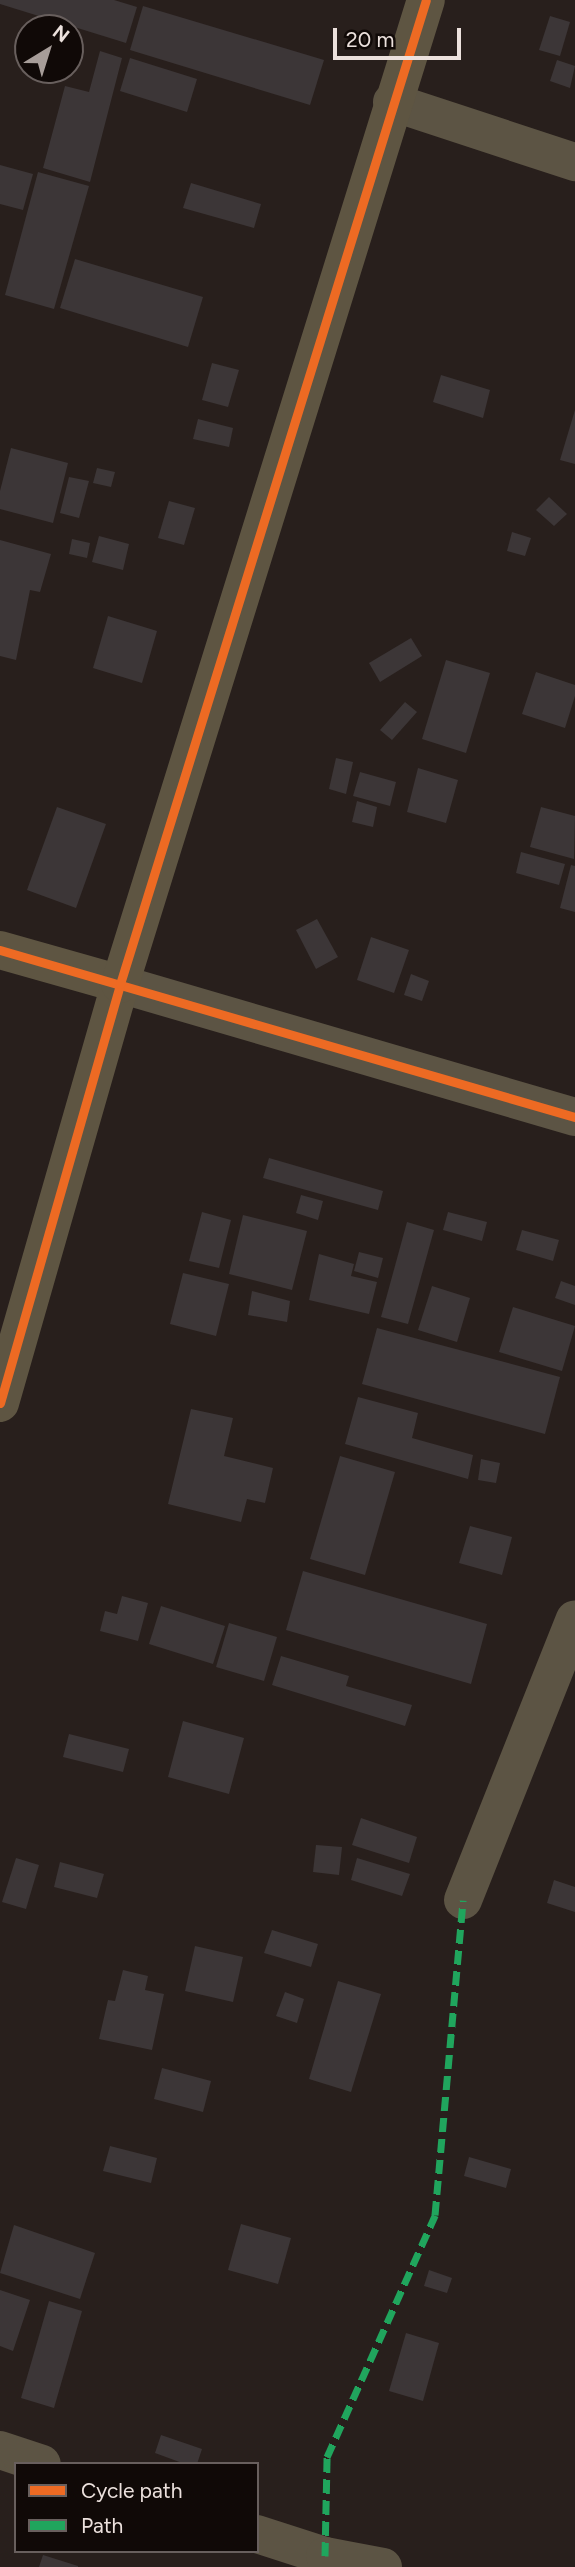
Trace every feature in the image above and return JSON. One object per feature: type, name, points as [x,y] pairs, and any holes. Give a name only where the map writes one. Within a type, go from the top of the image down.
[{"type":"street","points":[[0,1404],[120,984],[426,0]]},
{"type":"street","points":[[392,103],[575,162]]},
{"type":"street","points":[[0,950],[575,1117]]},
{"type":"street","points":[[463,1900],[575,1619]]},
{"type":"street","points":[[0,2450],[36,2462]]},
{"type":"street","points":[[259,2535],[324,2561],[383,2567]]},
{"type":"building","points":[[0,0],[114,0],[137,7],[126,43],[84,30],[84,14],[32,14],[0,4]]},
{"type":"building","points":[[143,6],[324,60],[310,105],[130,50]]},
{"type":"building","points":[[550,16],[570,22],[560,56],[539,50]]},
{"type":"building","points":[[100,51],[122,58],[90,182],[43,168],[65,86],[89,92]]},
{"type":"building","points":[[130,58],[197,79],[187,112],[120,91]]},
{"type":"building","points":[[557,60],[575,66],[570,88],[550,81]]},
{"type":"building","points":[[0,165],[33,174],[23,210],[0,204]]},
{"type":"building","points":[[38,172],[89,186],[54,309],[5,295]]},
{"type":"building","points":[[191,183],[261,204],[254,228],[183,208]]},
{"type":"building","points":[[75,259],[203,297],[188,347],[60,308]]},
{"type":"building","points":[[212,363],[239,370],[228,407],[202,400]]},
{"type":"building","points":[[441,375],[490,390],[483,418],[433,402]]},
{"type":"building","points":[[575,410],[575,464],[560,460]]},
{"type":"building","points":[[198,419],[233,428],[229,447],[193,439]]},
{"type":"building","points":[[11,448],[68,463],[53,523],[0,509],[0,491]]},
{"type":"building","points":[[97,468],[115,472],[111,487],[93,483]]},
{"type":"building","points":[[69,477],[89,481],[79,518],[60,513]]},
{"type":"building","points":[[549,497],[567,514],[554,526],[536,510]]},
{"type":"building","points":[[169,501],[195,508],[184,545],[158,538]]},
{"type":"building","points":[[512,532],[531,538],[525,556],[507,551]]},
{"type":"building","points":[[99,536],[129,544],[123,570],[92,562]]},
{"type":"building","points":[[72,539],[90,543],[87,558],[69,554]]},
{"type":"building","points":[[0,540],[51,554],[40,592],[30,590],[16,660],[0,656]]},
{"type":"building","points":[[108,616],[157,631],[142,683],[93,668]]},
{"type":"building","points":[[411,638],[422,656],[380,682],[369,663]]},
{"type":"building","points":[[446,660],[490,673],[466,753],[422,739]]},
{"type":"building","points":[[536,672],[575,685],[575,696],[565,728],[522,714]]},
{"type":"building","points":[[405,702],[417,712],[392,740],[380,730]]},
{"type":"building","points":[[336,758],[353,762],[346,794],[329,789]]},
{"type":"building","points":[[418,768],[458,780],[446,823],[407,812]]},
{"type":"building","points":[[360,772],[396,782],[390,806],[353,796]]},
{"type":"building","points":[[357,801],[377,807],[373,827],[352,822]]},
{"type":"building","points":[[57,807],[106,824],[76,908],[27,890]]},
{"type":"building","points":[[541,807],[575,816],[574,859],[530,847]]},
{"type":"building","points":[[521,852],[565,864],[559,885],[516,873]]},
{"type":"building","points":[[571,865],[575,866],[575,912],[560,908]]},
{"type":"building","points":[[317,919],[338,957],[316,969],[296,930]]},
{"type":"building","points":[[371,937],[409,950],[394,993],[357,980]]},
{"type":"building","points":[[411,974],[429,981],[422,1001],[404,995]]},
{"type":"building","points":[[269,1158],[383,1191],[378,1210],[263,1178]]},
{"type":"building","points":[[301,1195],[323,1201],[318,1220],[296,1213]]},
{"type":"building","points":[[202,1212],[231,1220],[219,1268],[189,1261]]},
{"type":"building","points":[[448,1212],[487,1222],[482,1241],[443,1230]]},
{"type":"building","points":[[243,1215],[307,1231],[292,1290],[229,1274]]},
{"type":"building","points":[[407,1222],[434,1230],[408,1324],[381,1317]]},
{"type":"building","points":[[522,1230],[559,1240],[553,1261],[516,1250]]},
{"type":"building","points":[[359,1252],[383,1258],[378,1278],[354,1271]]},
{"type":"building","points":[[319,1254],[354,1264],[351,1276],[377,1282],[369,1314],[309,1300]]},
{"type":"building","points":[[183,1273],[229,1284],[216,1336],[170,1324]]},
{"type":"building","points":[[561,1281],[575,1286],[575,1305],[555,1298]]},
{"type":"building","points":[[432,1286],[470,1298],[457,1342],[418,1330]]},
{"type":"building","points":[[252,1291],[290,1301],[287,1322],[248,1315]]},
{"type":"building","points":[[513,1307],[575,1326],[562,1371],[499,1352]]},
{"type":"building","points":[[377,1328],[560,1377],[545,1434],[362,1384]]},
{"type":"building","points":[[358,1397],[418,1413],[412,1438],[473,1455],[468,1479],[345,1444]]},
{"type":"building","points":[[191,1409],[233,1418],[224,1456],[273,1468],[265,1503],[247,1499],[241,1522],[168,1504]]},
{"type":"building","points":[[340,1456],[395,1472],[365,1575],[310,1559]]},
{"type":"building","points":[[481,1459],[500,1463],[496,1483],[478,1480]]},
{"type":"building","points":[[470,1526],[512,1537],[502,1575],[459,1563]]},
{"type":"building","points":[[303,1571],[487,1624],[471,1684],[286,1630]]},
{"type":"building","points":[[122,1596],[148,1603],[138,1641],[100,1631],[105,1611],[117,1614]]},
{"type":"building","points":[[161,1606],[225,1626],[213,1664],[149,1644]]},
{"type":"building","points":[[229,1623],[277,1637],[264,1681],[216,1667]]},
{"type":"building","points":[[281,1656],[349,1676],[346,1686],[412,1705],[405,1726],[272,1685]]},
{"type":"building","points":[[183,1721],[244,1738],[229,1794],[168,1777]]},
{"type":"building","points":[[69,1734],[129,1749],[123,1772],[63,1757]]},
{"type":"building","points":[[361,1818],[417,1837],[409,1863],[352,1845]]},
{"type":"building","points":[[316,1845],[342,1847],[339,1875],[313,1872]]},
{"type":"building","points":[[16,1858],[39,1865],[26,1909],[2,1902]]},
{"type":"building","points":[[357,1858],[410,1874],[402,1896],[351,1880]]},
{"type":"building","points":[[60,1862],[104,1874],[97,1898],[54,1887]]},
{"type":"building","points":[[554,1880],[575,1887],[575,1912],[547,1903]]},
{"type":"building","points":[[272,1930],[318,1944],[311,1967],[264,1953]]},
{"type":"building","points":[[195,1946],[243,1957],[233,2002],[185,1991]]},
{"type":"building","points":[[123,1970],[148,1976],[145,1990],[164,1994],[152,2050],[99,2039],[108,2000],[115,2001]]},
{"type":"building","points":[[338,1981],[381,1994],[351,2092],[309,2079]]},
{"type":"building","points":[[285,1992],[304,1999],[297,2023],[276,2016]]},
{"type":"building","points":[[162,2068],[211,2081],[203,2112],[154,2099]]},
{"type":"building","points":[[110,2146],[157,2158],[151,2183],[103,2171]]},
{"type":"building","points":[[469,2157],[511,2169],[506,2188],[464,2176]]},
{"type":"building","points":[[241,2224],[291,2238],[278,2284],[228,2270]]},
{"type":"building","points":[[14,2225],[95,2253],[80,2299],[0,2273]]},
{"type":"building","points":[[429,2270],[452,2278],[447,2293],[424,2286]]},
{"type":"building","points":[[0,2290],[30,2300],[13,2351],[0,2346]]},
{"type":"building","points":[[49,2301],[82,2311],[54,2408],[21,2398]]},
{"type":"building","points":[[406,2333],[439,2343],[423,2401],[389,2391]]},
{"type":"building","points":[[161,2435],[202,2449],[198,2462],[180,2462],[155,2453]]},
{"type":"building","points":[[43,2555],[78,2566],[78,2567],[39,2567]]},
{"type":"marked path","points":[[325,2556],[327,2457],[435,2215],[463,1900]]},
{"type":"cycle path","points":[[0,1403],[120,984],[426,0]]},
{"type":"cycle path","points":[[0,950],[575,1117]]}]
